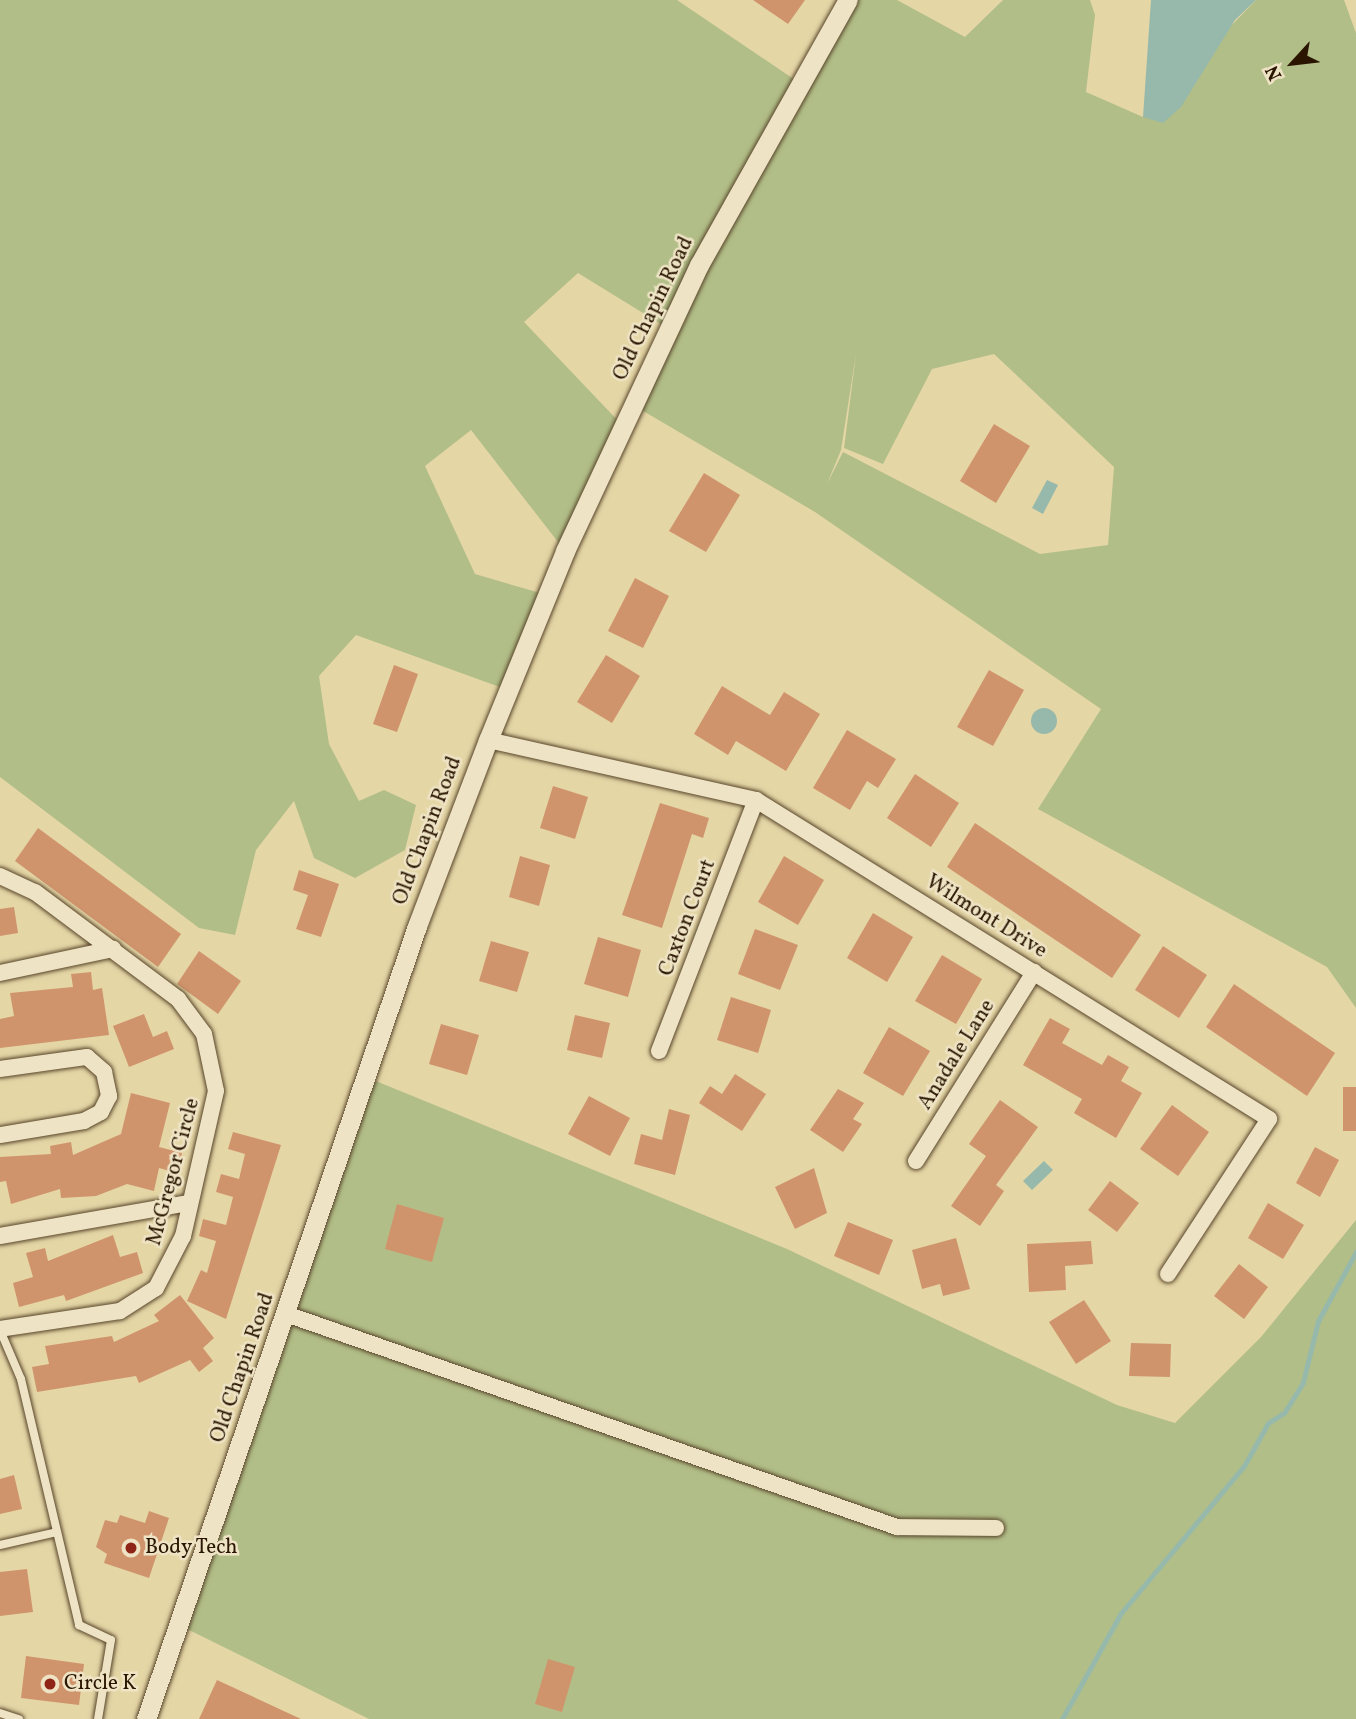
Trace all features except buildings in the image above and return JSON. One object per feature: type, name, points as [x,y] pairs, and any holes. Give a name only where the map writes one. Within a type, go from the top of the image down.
[{"type":"street","name":"Old Chapin Road","points":[[146,1719],[417,926],[488,740],[565,551],[699,265],[848,0]]},
{"type":"street","name":"Wilmont Drive","points":[[488,740],[756,800],[1269,1119],[1168,1275]]},
{"type":"street","name":"Caxton Court","points":[[659,1051],[756,800]]},
{"type":"street","name":"McGregor Circle","points":[[0,876],[29,888],[178,999],[209,1048],[216,1106],[172,1263],[146,1298],[120,1311],[0,1329]]},
{"type":"street","points":[[0,973],[113,949]]},
{"type":"street","name":"Anadale Lane","points":[[916,1161],[1034,972]]},
{"type":"street","points":[[0,1069],[87,1057],[104,1072],[109,1096],[101,1112],[84,1121],[0,1135]]},
{"type":"street","points":[[0,1236],[189,1203]]},
{"type":"street","points":[[286,1314],[897,1527],[996,1528]]},
{"type":"lane","points":[[0,1329],[21,1379],[79,1625],[111,1640],[98,1719]]},
{"type":"lane","points":[[0,1545],[57,1532]]},
{"type":"lane","points":[[0,1713],[14,1718]]},
{"type":"green space","points":[[0,0],[677,0],[801,84],[848,0],[897,0],[965,37],[1003,0],[1090,0],[1095,15],[1086,92],[1143,117],[1256,0],[1344,0],[1356,33],[1356,1008],[1327,967],[1038,809],[1101,709],[815,512],[633,405],[669,329],[578,273],[524,322],[623,426],[565,551],[471,430],[425,466],[475,574],[547,595],[508,690],[356,635],[319,676],[329,744],[359,801],[384,790],[416,805],[405,850],[355,878],[314,858],[294,801],[256,850],[235,935],[199,928],[0,777]],"holes":[[[856,354],[844,448],[883,464],[932,369],[994,354],[1114,467],[1108,545],[1040,554],[843,452],[827,484],[841,450]]]},
{"type":"green space","points":[[366,1077],[787,1249],[1117,1405],[1175,1423],[1261,1337],[1356,1220],[1356,1719],[369,1719],[181,1626]]},
{"type":"shaded area","points":[[1151,0],[1256,0],[1235,20],[1181,107],[1163,123],[1143,117]]},
{"type":"shaded area","points":[[1047,480],[1058,485],[1043,514],[1032,508]]},
{"type":"shaded area","points":[[1044,708],[1053,712],[1057,721],[1053,730],[1044,734],[1035,730],[1031,721],[1035,712]]},
{"type":"shaded area","points":[[1044,1161],[1053,1170],[1032,1190],[1023,1181]]},
{"type":"waterway","points":[[1062,1719],[1121,1613],[1244,1466],[1268,1423],[1284,1413],[1303,1382],[1318,1321],[1356,1252]]},
{"type":"place","name":"Body Tech","points":[[131,1548]]},
{"type":"place","name":"Circle K","points":[[50,1684]]}]
